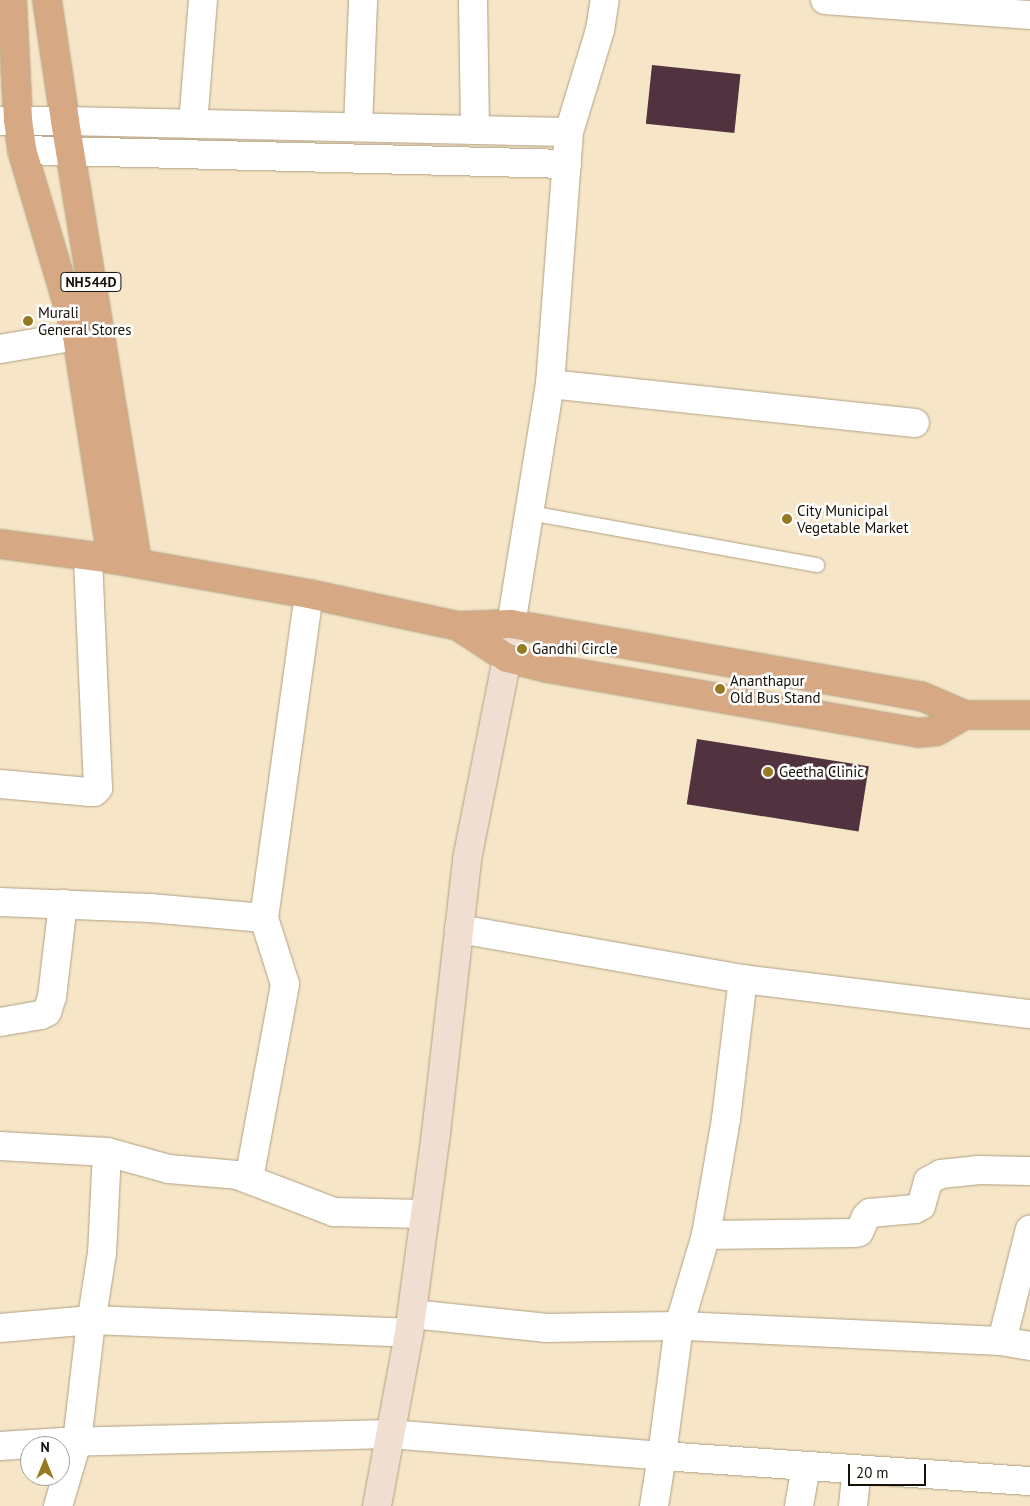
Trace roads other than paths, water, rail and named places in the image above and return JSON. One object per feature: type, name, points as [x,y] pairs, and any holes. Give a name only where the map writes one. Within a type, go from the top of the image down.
[{"type":"highway","name":"NH544D","points":[[12,0],[9,120],[22,150],[77,336],[112,559]]},
{"type":"highway","name":"NH544D","points":[[47,0],[70,151],[112,559]]},
{"type":"highway","points":[[0,544],[112,559],[309,594],[458,626],[511,624],[921,696],[965,715],[1030,715]]},
{"type":"highway","points":[[458,626],[507,658],[548,668],[918,733],[937,730],[965,715]]},
{"type":"main road","points":[[376,1506],[410,1323],[436,1133],[467,859],[507,658],[511,624]]},
{"type":"street","points":[[193,124],[203,0]]},
{"type":"street","points":[[358,127],[363,0]]},
{"type":"street","points":[[473,0],[475,130]]},
{"type":"street","points":[[511,624],[550,384],[569,132],[600,30],[605,0]]},
{"type":"street","points":[[825,0],[1027,10]]},
{"type":"street","points":[[9,120],[569,132]]},
{"type":"street","points":[[22,150],[566,164]]},
{"type":"street","points":[[0,349],[77,336]]},
{"type":"street","points":[[550,384],[914,423]]},
{"type":"street","points":[[0,784],[89,792],[98,788],[112,559]]},
{"type":"street","points":[[249,1179],[285,984],[264,918],[309,594]]},
{"type":"street","points":[[0,902],[150,908],[264,918]]},
{"type":"street","points":[[0,1022],[41,1016],[47,1012],[52,997],[63,904]]},
{"type":"street","points":[[459,929],[743,979],[1030,1014]]},
{"type":"street","points":[[654,1506],[679,1326],[706,1235],[726,1119],[743,979]]},
{"type":"street","points":[[0,1146],[107,1152],[169,1169],[237,1175],[334,1212],[424,1214]]},
{"type":"street","points":[[58,1506],[77,1442],[102,1253],[107,1152]]},
{"type":"street","points":[[706,1235],[855,1234],[859,1232],[870,1213],[915,1209],[921,1206],[928,1181],[941,1174],[977,1170],[1030,1171]]},
{"type":"street","points":[[1002,1341],[1030,1229]]},
{"type":"street","points":[[0,1328],[92,1320],[410,1323],[547,1328],[679,1326],[1002,1341],[1030,1346]]},
{"type":"street","points":[[0,1446],[77,1442],[390,1434],[806,1467],[1030,1482]]},
{"type":"street","points":[[799,1506],[806,1467]]},
{"type":"street","points":[[852,1506],[857,1470]]},
{"type":"lane","points":[[530,513],[817,565]]},
{"type":"place","name":"Murali General Stores","points":[[28,321]]},
{"type":"place","name":"City Municipal Vegetable Market","points":[[787,519]]},
{"type":"place","name":"Gandhi Circle","points":[[522,649]]},
{"type":"place","name":"Ananthapur Old Bus Stand","points":[[720,689]]},
{"type":"place","name":"Geetha Clinic","points":[[768,772]]}]
